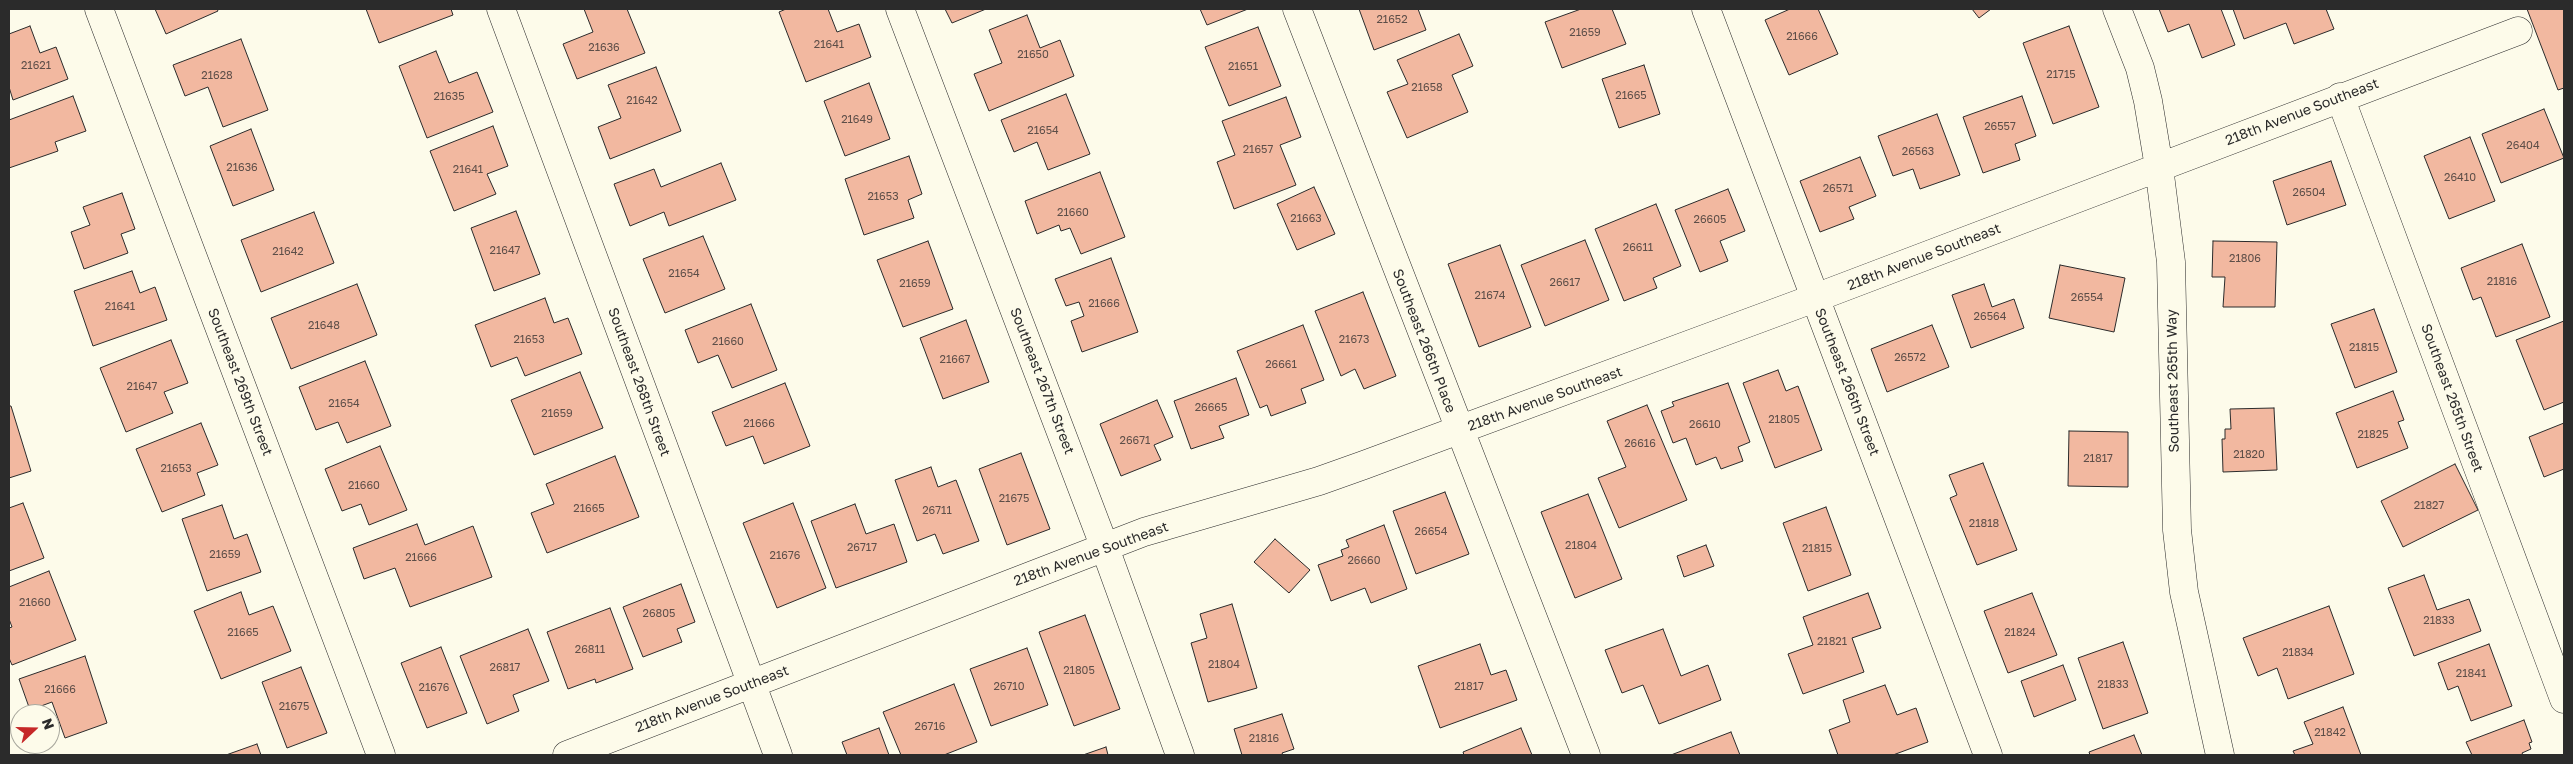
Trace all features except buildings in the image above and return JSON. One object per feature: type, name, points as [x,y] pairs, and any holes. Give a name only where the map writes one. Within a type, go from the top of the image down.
[{"type":"street","name":"Southeast 269th Street","points":[[99,9],[381,755]]},
{"type":"street","name":"Southeast 268th Street","points":[[501,9],[778,755]]},
{"type":"street","name":"Southeast 267th Street","points":[[900,9],[1105,548],[1180,755]]},
{"type":"street","name":"Southeast 266th Place","points":[[1297,9],[1458,431],[1586,755]]},
{"type":"street","name":"Southeast 266th Street","points":[[1706,9],[1988,755]]},
{"type":"street","name":"Southeast 265th Way","points":[[2118,9],[2140,68],[2148,101],[2159,166],[2171,262],[2177,530],[2184,592],[2220,755]]},
{"type":"street","name":"218th Avenue Southeast","points":[[567,755],[1144,532],[1319,481],[1458,431],[1815,298],[2340,97],[2518,31]]},
{"type":"street","name":"Southeast 265th Street","points":[[2340,97],[2564,699]]}]
